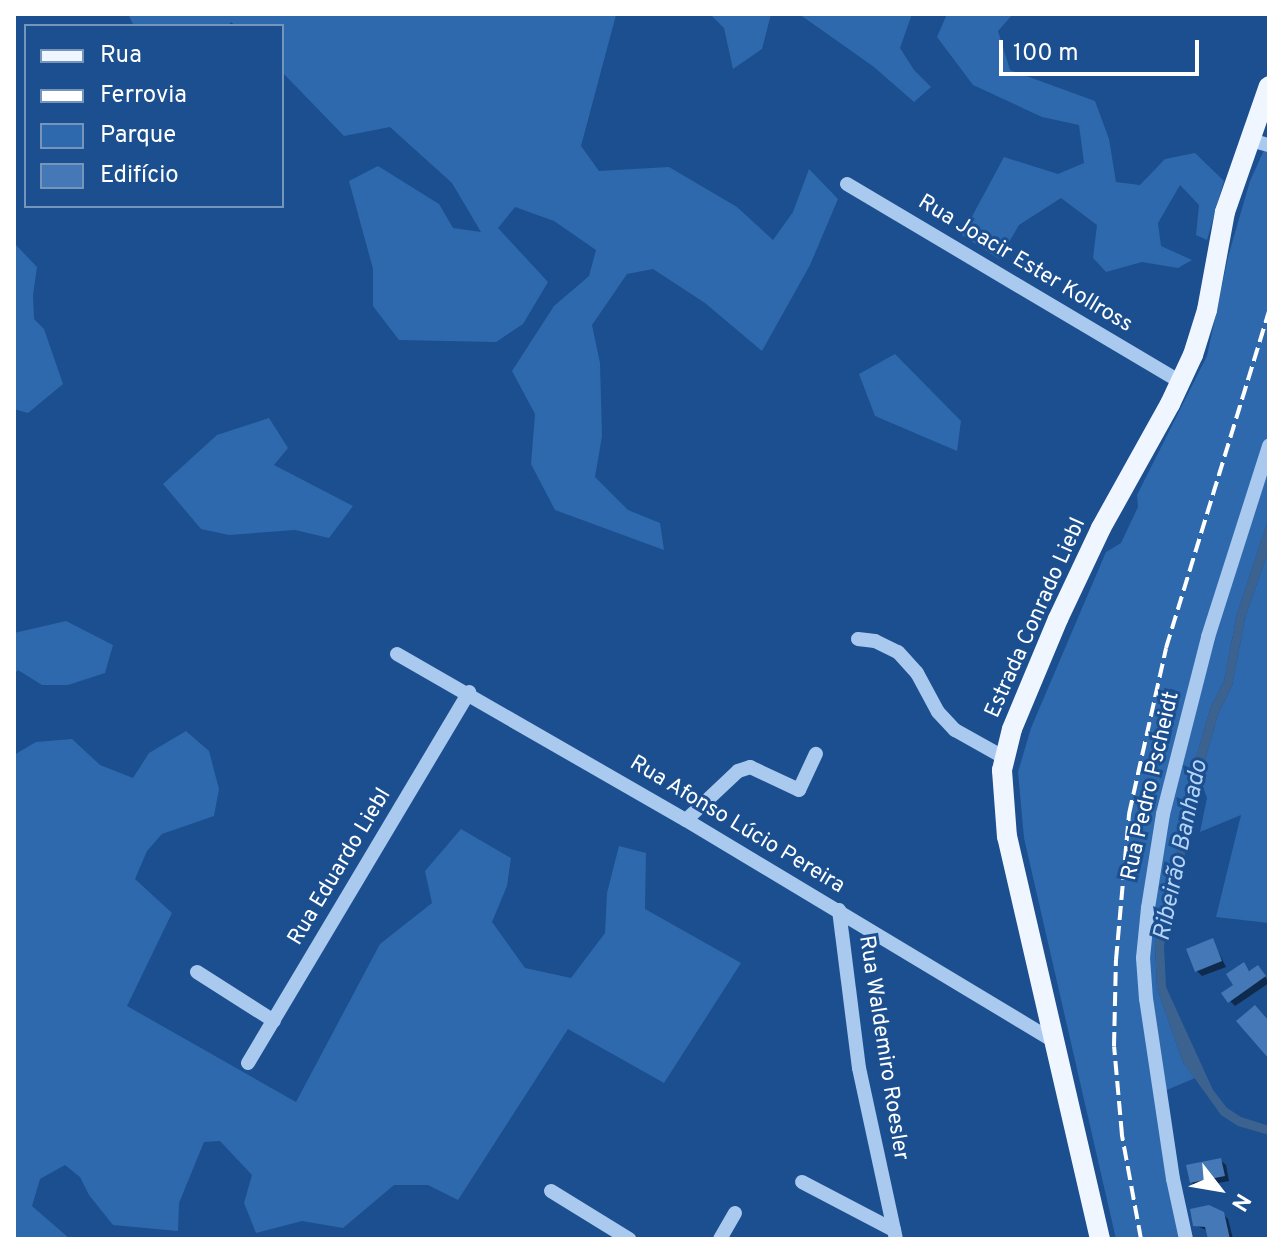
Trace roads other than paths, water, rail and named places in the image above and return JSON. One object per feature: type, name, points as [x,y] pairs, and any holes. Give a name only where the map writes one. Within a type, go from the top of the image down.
[{"type":"main road","name":"Estrada Conrado Liebl","points":[[1100,1239],[1005,827],[1001,784],[1005,758],[1024,699],[1074,583],[1181,382],[1200,334],[1220,232],[1260,142],[1269,86]]},
{"type":"street","name":"Rua Joacir Ester Kollross","points":[[847,184],[1181,382]]},
{"type":"street","name":"Rua Pedro Pscheidt","points":[[1186,1239],[1173,1179],[1146,999],[1143,958],[1148,908],[1163,814],[1208,637],[1269,446]]},
{"type":"street","points":[[858,639],[875,641],[898,652],[917,673],[938,712],[955,730],[1005,758]]},
{"type":"street","name":"Rua Afonso Lúcio Pereira","points":[[397,654],[469,692],[839,910],[1052,1040]]},
{"type":"street","name":"Rua Eduardo Liebl","points":[[248,1063],[469,692]]},
{"type":"street","points":[[686,820],[738,771],[750,767],[799,790],[816,754]]},
{"type":"street","name":"Rua Waldemiro Roesler","points":[[839,910],[859,1068],[895,1235]]},
{"type":"street","points":[[197,972],[274,1021]]},
{"type":"street","points":[[802,1182],[895,1235]]},
{"type":"street","points":[[551,1191],[629,1239]]},
{"type":"street","points":[[720,1239],[735,1213]]},
{"type":"water","name":"Ribeirão Banhado","points":[[1269,517],[1269,549],[1245,618],[1232,686],[1218,714],[1200,778],[1186,841],[1183,873],[1164,945],[1166,987],[1213,1090],[1227,1108],[1241,1117],[1269,1126],[1269,1135],[1238,1126],[1221,1115],[1183,1062],[1157,988],[1155,943],[1175,870],[1186,793],[1210,709],[1224,681],[1237,614]]},
{"type":"railway","points":[[1141,1239],[1122,1135],[1114,1046],[1116,960],[1129,814],[1166,648],[1269,311]]}]
